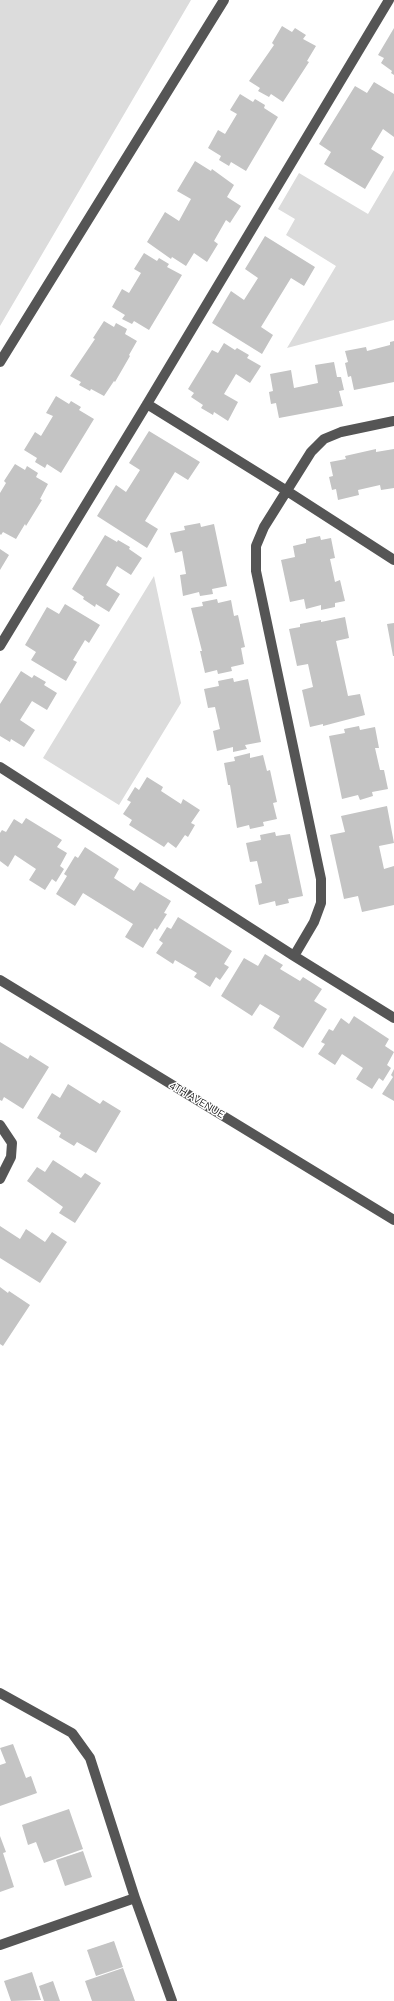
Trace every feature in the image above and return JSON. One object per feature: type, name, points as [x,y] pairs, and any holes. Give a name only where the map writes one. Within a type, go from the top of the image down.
[{"type":"street","points":[[0,362],[224,0]]},
{"type":"street","points":[[0,646],[389,0]]},
{"type":"street","points":[[147,404],[287,491],[394,560]]},
{"type":"street","points":[[294,956],[314,922],[321,903],[321,879],[256,571],[256,546],[264,527],[310,452],[324,439],[341,432],[394,421]]},
{"type":"street","points":[[0,767],[294,956],[394,1018]]},
{"type":"street","name":"4TH AVENUE","points":[[0,980],[394,1220]]},
{"type":"street","points":[[0,1125],[12,1143],[11,1157],[0,1178]]},
{"type":"street","points":[[0,1693],[72,1733],[90,1758],[104,1797],[135,1898],[172,2001]]},
{"type":"street","points":[[0,1945],[135,1898]]},
{"type":"shaded area","points":[[0,0],[191,0],[0,326]]},
{"type":"shaded area","points":[[394,170],[394,320],[287,348],[336,266],[286,235],[295,219],[278,209],[299,173],[368,214]]},
{"type":"shaded area","points":[[154,576],[181,703],[119,805],[43,758]]},
{"type":"building","points":[[282,26],[292,32],[295,28],[306,35],[303,39],[316,46],[307,61],[309,62],[283,102],[271,94],[269,97],[258,91],[260,88],[249,81],[274,45],[272,43]]},
{"type":"building","points":[[394,28],[394,75],[391,73],[392,71],[381,63],[384,58],[378,55]]},
{"type":"building","points":[[374,82],[394,94],[394,137],[383,129],[371,149],[384,157],[365,189],[324,164],[331,152],[319,144],[355,86],[367,93]]},
{"type":"building","points":[[240,94],[253,102],[255,99],[265,105],[264,108],[278,117],[246,171],[231,162],[229,166],[219,160],[221,156],[208,148],[218,130],[225,134],[237,114],[230,110]]},
{"type":"building","points":[[195,161],[211,171],[212,169],[234,185],[227,197],[241,206],[230,223],[226,220],[214,241],[218,244],[207,262],[194,253],[186,266],[172,257],[171,259],[147,242],[165,212],[179,221],[191,199],[177,191]]},
{"type":"building","points":[[265,236],[315,267],[304,286],[291,278],[261,327],[273,335],[262,354],[212,323],[231,291],[244,300],[258,278],[245,269]]},
{"type":"building","points":[[144,253],[157,261],[159,258],[169,264],[167,267],[182,275],[149,330],[134,321],[132,324],[122,319],[125,315],[112,307],[122,289],[129,293],[141,273],[134,269]]},
{"type":"building","points":[[104,321],[114,327],[116,323],[127,329],[125,334],[137,341],[115,382],[114,381],[104,396],[79,385],[81,382],[70,376],[95,339],[93,338]]},
{"type":"building","points":[[394,341],[394,382],[354,390],[351,376],[348,377],[345,363],[348,362],[345,351],[366,347],[367,351],[390,345],[390,342]]},
{"type":"building","points":[[224,343],[235,350],[237,348],[249,355],[247,358],[261,366],[250,383],[236,374],[224,394],[238,402],[228,421],[214,412],[213,415],[201,408],[203,405],[191,397],[194,393],[188,389],[212,350],[218,353]]},
{"type":"building","points":[[334,362],[337,377],[341,377],[344,390],[339,391],[343,406],[279,418],[276,403],[271,404],[269,392],[273,391],[270,374],[291,370],[294,388],[318,383],[315,365]]},
{"type":"building","points":[[56,396],[69,404],[71,401],[81,407],[79,410],[94,419],[61,473],[47,464],[45,468],[35,462],[37,458],[24,450],[35,432],[41,436],[53,416],[46,413]]},
{"type":"building","points":[[149,431],[200,462],[188,480],[175,472],[145,521],[158,529],[147,548],[97,516],[116,485],[126,492],[140,470],[129,463]]},
{"type":"building","points":[[376,449],[376,452],[394,449],[394,488],[381,490],[380,485],[358,490],[359,495],[338,500],[336,489],[332,490],[329,477],[333,476],[330,462],[346,459],[345,456]]},
{"type":"building","points":[[15,464],[25,470],[27,466],[38,473],[36,477],[48,484],[40,499],[42,500],[16,539],[3,532],[1,535],[0,534],[0,493],[6,483],[4,481]]},
{"type":"building","points":[[200,523],[201,527],[214,524],[227,586],[212,589],[213,594],[200,596],[199,592],[183,596],[180,575],[186,574],[182,551],[175,553],[170,533],[185,530],[184,526]]},
{"type":"building","points":[[105,535],[130,547],[129,549],[142,558],[131,575],[117,566],[106,585],[120,594],[109,612],[96,604],[95,607],[72,589]]},
{"type":"building","points":[[320,536],[321,540],[331,538],[335,558],[330,559],[335,582],[340,580],[345,601],[335,603],[335,607],[321,610],[321,605],[306,609],[304,599],[290,602],[281,560],[295,557],[293,546],[306,543],[306,539]]},
{"type":"building","points":[[0,549],[9,555],[0,570]]},
{"type":"building","points":[[217,599],[218,603],[231,600],[234,616],[238,615],[245,647],[241,648],[244,664],[231,667],[232,671],[218,674],[217,670],[205,673],[200,651],[202,651],[191,608],[203,606],[202,602]]},
{"type":"building","points":[[65,604],[100,625],[89,643],[85,640],[73,660],[77,662],[66,681],[31,660],[36,652],[25,645],[47,607],[59,614]]},
{"type":"building","points":[[345,617],[349,638],[336,641],[348,696],[360,694],[365,715],[323,726],[323,724],[310,727],[302,690],[313,687],[308,664],[297,666],[289,629],[300,627],[300,624],[321,620],[321,622]]},
{"type":"building","points":[[394,623],[394,656],[393,656],[387,624]]},
{"type":"building","points":[[21,671],[32,678],[34,675],[46,682],[44,685],[57,693],[47,710],[32,701],[20,720],[35,730],[24,747],[11,739],[10,742],[0,736],[0,704]]},
{"type":"building","points":[[233,678],[234,682],[248,679],[261,742],[245,745],[247,749],[233,752],[233,747],[217,751],[213,731],[220,729],[215,707],[208,708],[204,689],[219,686],[218,681]]},
{"type":"building","points":[[359,726],[360,730],[375,727],[379,748],[375,748],[380,770],[384,770],[388,789],[372,792],[373,796],[360,800],[358,795],[342,799],[329,736],[345,733],[344,729]]},
{"type":"building","points":[[250,753],[250,758],[263,755],[267,771],[270,770],[277,802],[273,803],[277,819],[263,822],[264,826],[250,829],[249,825],[237,828],[230,785],[228,785],[224,763],[235,761],[234,757]]},
{"type":"building","points":[[147,777],[163,787],[161,791],[181,804],[183,799],[200,810],[191,823],[195,825],[188,837],[185,835],[176,848],[168,842],[164,847],[129,825],[132,820],[123,814],[131,802],[127,800],[135,787],[139,790]]},
{"type":"building","points":[[387,806],[394,843],[379,846],[384,869],[394,866],[394,905],[362,912],[358,896],[344,899],[330,835],[345,832],[341,816]]},
{"type":"building","points":[[26,818],[62,840],[57,847],[67,853],[60,866],[64,869],[56,882],[52,879],[45,890],[29,880],[36,869],[15,855],[8,867],[0,861],[0,833],[2,830],[6,832],[14,819],[22,824]]},
{"type":"building","points":[[275,832],[276,836],[290,834],[303,896],[288,899],[289,903],[276,906],[275,901],[259,905],[255,885],[262,883],[257,861],[250,862],[246,843],[261,840],[260,835]]},
{"type":"building","points":[[85,847],[119,869],[114,878],[134,891],[140,882],[171,901],[164,913],[167,914],[157,930],[155,928],[143,948],[125,937],[133,924],[83,893],[75,906],[56,894],[67,876],[64,874],[75,856],[78,858]]},
{"type":"building","points":[[178,917],[232,951],[224,964],[229,967],[220,980],[216,977],[210,987],[194,977],[197,973],[175,960],[173,964],[156,953],[163,943],[159,940],[167,927],[171,929]]},
{"type":"building","points":[[265,954],[283,965],[280,969],[300,981],[303,977],[322,989],[314,1001],[327,1009],[303,1048],[273,1028],[280,1016],[260,1004],[252,1016],[221,996],[244,958],[258,966]]},
{"type":"building","points":[[354,1016],[389,1039],[385,1046],[394,1052],[387,1065],[391,1068],[383,1081],[379,1078],[372,1089],[356,1079],[363,1068],[342,1054],[335,1065],[318,1054],[325,1044],[321,1042],[329,1029],[333,1031],[341,1018],[349,1024]]},
{"type":"building","points":[[0,1042],[28,1059],[30,1055],[49,1067],[23,1109],[4,1097],[2,1101],[0,1100]]},
{"type":"building","points":[[394,1069],[394,1101],[382,1094],[393,1077],[391,1075]]},
{"type":"building","points":[[68,1084],[100,1104],[103,1100],[121,1111],[96,1153],[77,1142],[74,1146],[59,1137],[61,1133],[37,1118],[52,1093],[60,1098]]},
{"type":"building","points":[[53,1160],[81,1178],[85,1173],[101,1183],[75,1223],[59,1213],[63,1207],[27,1181],[37,1167],[45,1172]]},
{"type":"building","points":[[0,1226],[20,1239],[26,1229],[45,1242],[52,1232],[67,1242],[40,1283],[0,1258]]},
{"type":"building","points":[[0,1287],[8,1293],[9,1291],[30,1305],[3,1346],[0,1344]]},
{"type":"building","points":[[13,1744],[26,1778],[31,1776],[37,1793],[0,1806],[0,1765],[6,1763],[0,1748]]},
{"type":"building","points":[[69,1809],[83,1849],[44,1863],[36,1842],[28,1845],[22,1825]]},
{"type":"building","points":[[0,1836],[6,1852],[3,1853],[14,1887],[0,1892]]},
{"type":"building","points":[[83,1851],[92,1877],[65,1886],[56,1860]]},
{"type":"building","points":[[114,1941],[123,1967],[96,1976],[87,1950]]},
{"type":"building","points":[[123,1968],[135,2001],[92,2001],[85,1981]]},
{"type":"building","points":[[32,1972],[41,2000],[11,2001],[4,1981]]},
{"type":"building","points":[[53,1981],[60,2001],[44,2001],[39,1986]]}]
